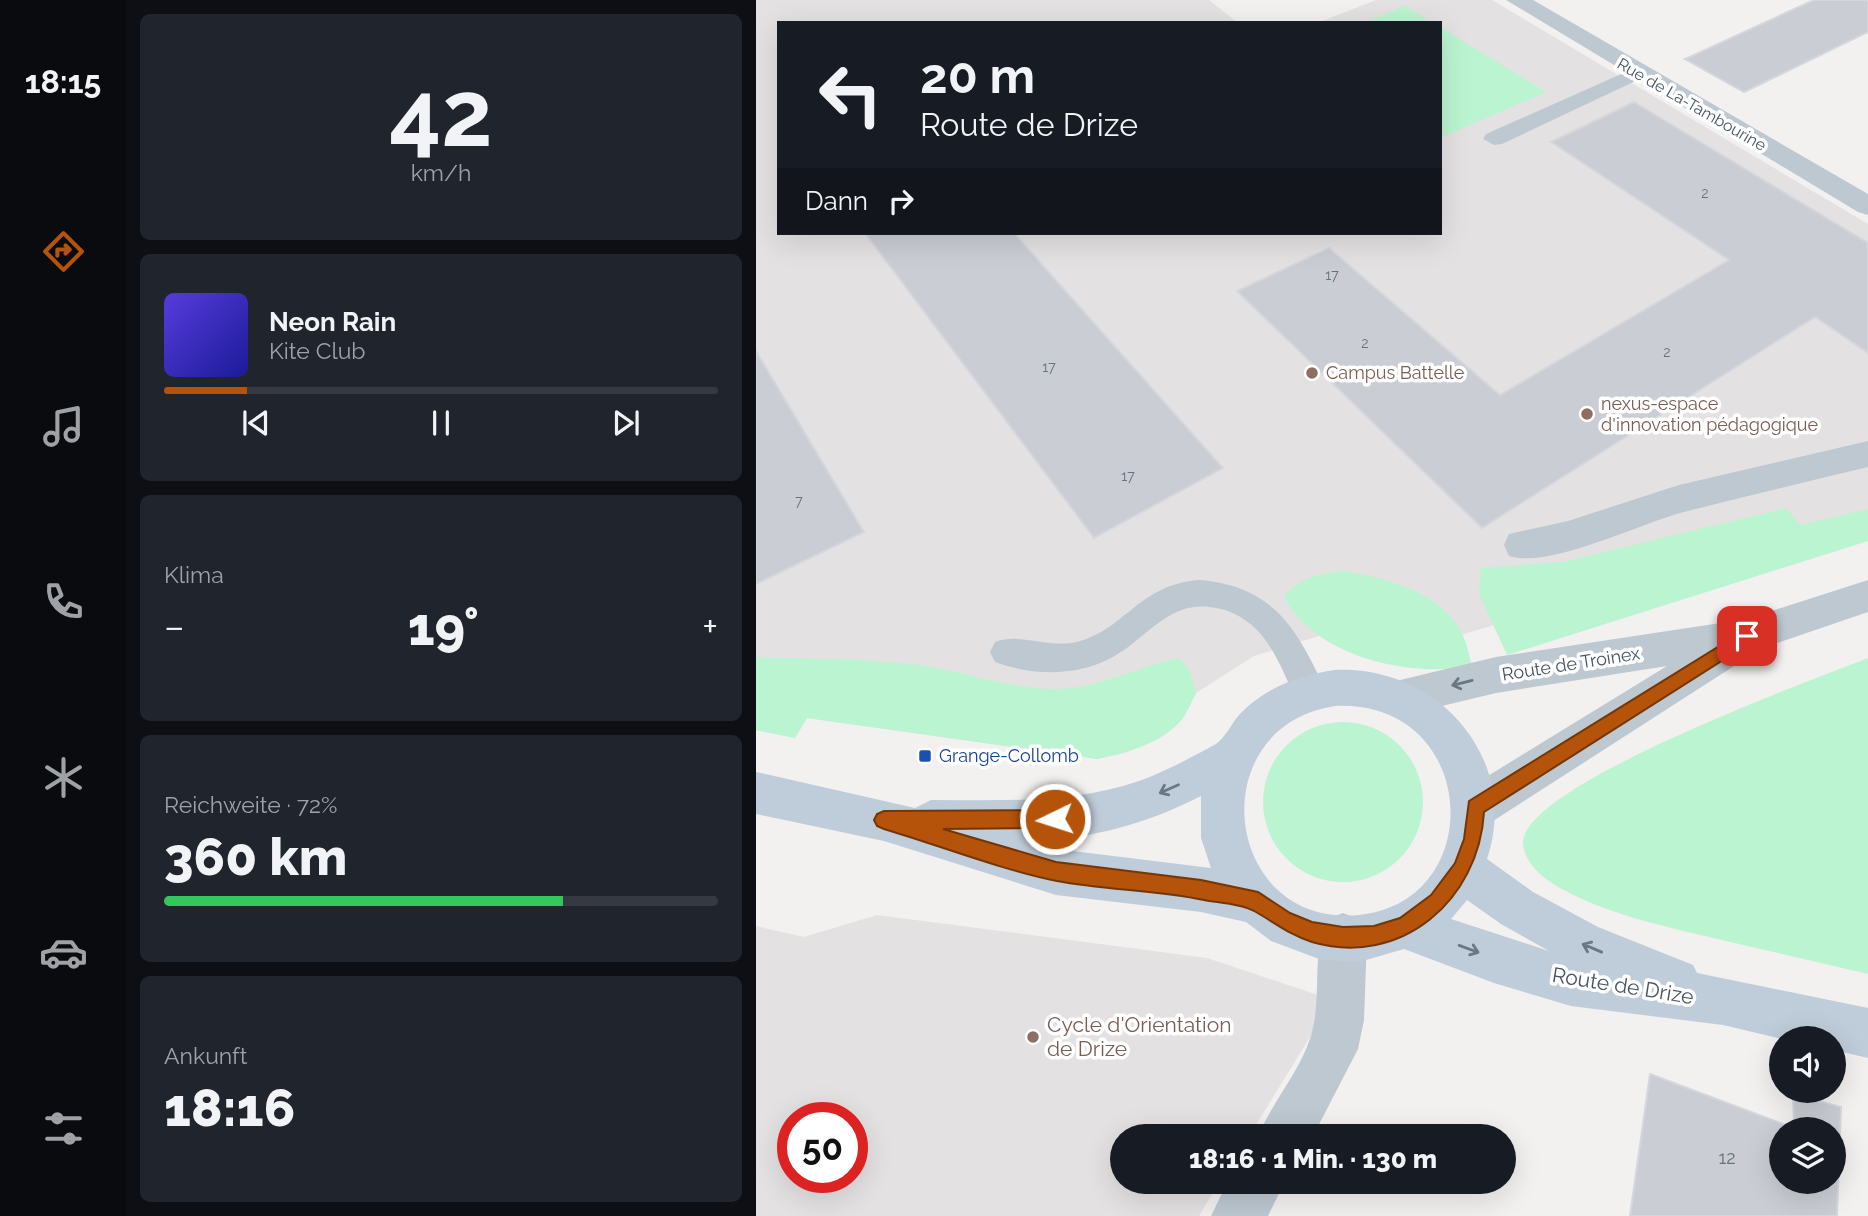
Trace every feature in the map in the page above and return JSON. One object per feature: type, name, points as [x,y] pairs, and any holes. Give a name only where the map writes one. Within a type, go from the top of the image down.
[{"type":"main road","points":[[1368,690],[1396,699],[1427,717],[1450,742],[1467,773],[1475,808],[1473,839],[1462,869],[1438,902],[1405,926],[1374,935],[1343,937],[1312,932],[1283,920],[1258,902],[1233,869],[1220,832],[1219,794],[1230,758],[1251,729],[1278,706],[1310,693],[1368,690]]},
{"type":"main road","points":[[884,820],[1032,822],[1079,817],[1124,807],[1172,788],[1230,758]]},
{"type":"main road","points":[[756,793],[884,820],[1056,872],[1201,889],[1258,902]]},
{"type":"main road","name":"Route de Drize","points":[[1462,869],[1517,908],[1583,944],[1723,1001]]},
{"type":"main road","name":"Route de Drize","points":[[1405,926],[1494,959],[1572,982],[1723,1001],[1868,1034]]},
{"type":"street","name":"Rue de La-Tambourine","points":[[1517,0],[1637,73],[1868,206]]},
{"type":"street","points":[[1522,545],[1568,536],[1679,499],[1868,454]]},
{"type":"street","name":"Route de Troinex","points":[[1396,699],[1496,675],[1747,636],[1868,596]]},
{"type":"street","name":"Route de Troinex","points":[[1475,808],[1747,636]]},
{"type":"street","points":[[1291,1124],[1333,1049],[1339,1020],[1343,937]]},
{"type":"street","points":[[1238,1216],[1251,1194]]},
{"type":"lane","points":[[1494,139],[1637,73]]},
{"type":"lane","points":[[1006,652],[1045,659],[1087,654],[1108,644],[1172,598],[1207,593],[1234,599],[1276,628],[1310,693]]},
{"type":"shaded area","name":"Campus Battelle","points":[[756,0],[1209,0],[1235,21],[777,21],[777,235],[1442,235],[1442,21],[1322,21],[1376,0],[1492,0],[1868,224],[1868,513],[1444,640],[1326,634],[1254,656],[1196,693],[1182,719],[1154,740],[1125,753],[1097,759],[807,718],[795,738],[756,730]]},
{"type":"shaded area","name":"Cycle d'Orientation de Drize","points":[[877,915],[1207,958],[1333,1000],[1256,1124],[1110,1124],[1110,1194],[1212,1194],[1199,1216],[756,1216],[756,926],[804,937]]},
{"type":"green space","points":[[1405,6],[1430,21],[1368,21]]},
{"type":"green space","points":[[1442,28],[1546,92],[1442,137]]},
{"type":"green space","points":[[1786,508],[1800,525],[1868,509],[1868,541],[1507,655],[1479,594],[1481,568],[1563,562]]},
{"type":"green space","points":[[1345,571],[1393,582],[1438,605],[1460,629],[1472,666],[1421,669],[1393,665],[1340,648],[1317,634],[1298,617],[1284,596],[1312,577]]},
{"type":"green space","points":[[756,657],[912,664],[1014,685],[1049,689],[1066,689],[1099,682],[1179,658],[1190,671],[1196,693],[1183,718],[1166,734],[1132,750],[1097,759],[807,718],[795,738],[756,730]]},
{"type":"green space","points":[[1868,658],[1868,974],[1675,929],[1616,912],[1579,898],[1555,885],[1531,864],[1523,842],[1536,818],[1570,792],[1676,736]]},
{"type":"green space","points":[[1343,722],[1374,728],[1400,745],[1417,771],[1423,802],[1417,833],[1400,859],[1374,876],[1343,882],[1312,876],[1286,859],[1269,833],[1263,802],[1269,771],[1286,745],[1312,728]]},
{"type":"building","points":[[1814,0],[1868,0],[1868,32],[1744,92],[1685,59]]},
{"type":"building","points":[[1634,102],[1868,243],[1868,353],[1815,317],[1482,528],[1237,291],[1329,248],[1500,395],[1729,260],[1551,142]]},
{"type":"building","points":[[867,235],[1016,235],[1223,468],[1094,538]]},
{"type":"building","points":[[756,351],[864,532],[756,584]]},
{"type":"building","points":[[1650,1074],[1769,1119],[1769,1194],[1838,1194],[1837,1216],[1630,1216]]},
{"type":"building","points":[[1793,1103],[1826,1103],[1841,1107],[1841,1117],[1794,1117]]},
{"type":"place","name":"Campus Battelle","points":[[1312,373]]},
{"type":"place","name":"nexus-espace d'innovation pédagogique","points":[[1587,414]]},
{"type":"place","name":"Grange-Collomb","points":[[925,756]]},
{"type":"place","name":"Cycle d'Orientation de Drize","points":[[1033,1037]]},
{"type":"route","points":[[1055,819],[1032,822],[884,820],[1056,872],[1220,892],[1258,902],[1283,920],[1312,932],[1343,937],[1374,935],[1405,926],[1438,902],[1462,869],[1473,839],[1475,808],[1747,636]]}]
